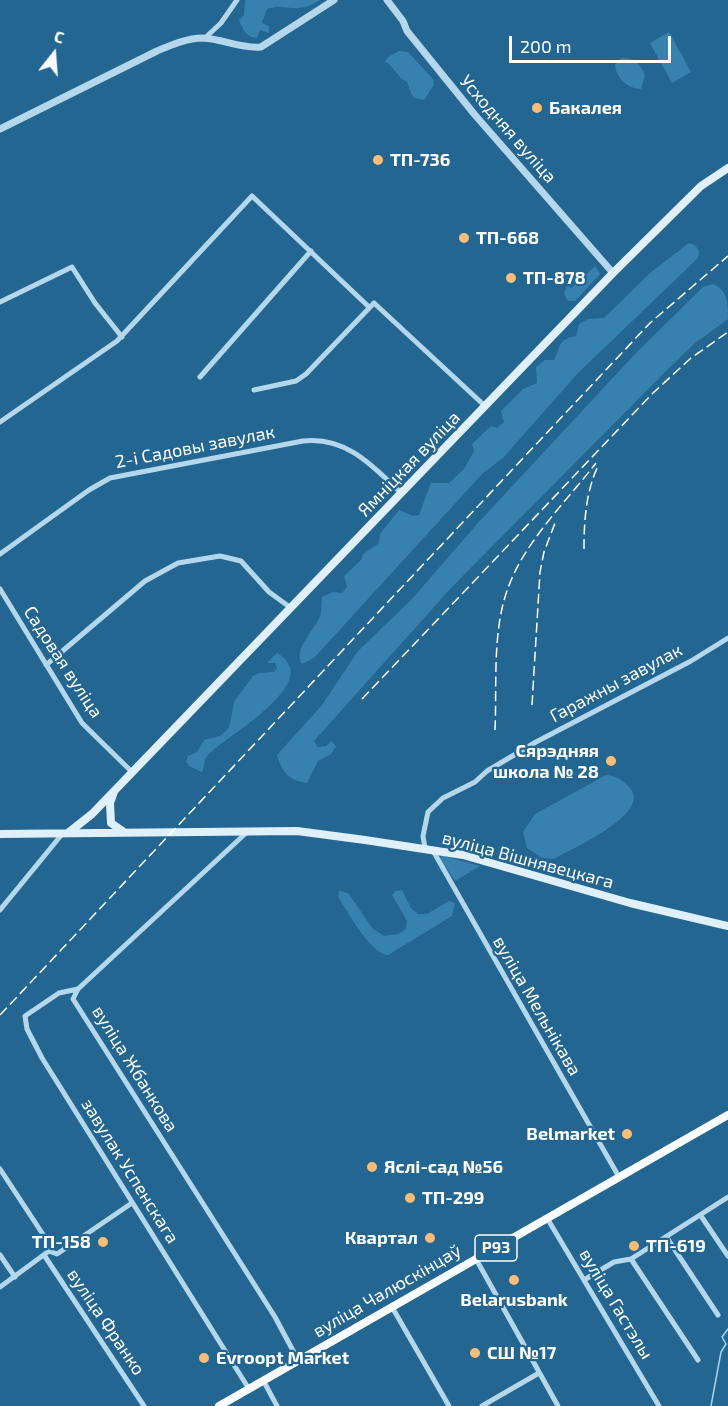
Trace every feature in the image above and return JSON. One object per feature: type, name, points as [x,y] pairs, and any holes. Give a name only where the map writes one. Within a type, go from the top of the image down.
[{"type":"main road","name":"Ямніцкая вуліца","points":[[65,833],[92,814],[613,273],[702,186],[728,168]]},
{"type":"main road","points":[[117,787],[111,801],[111,820],[106,830],[98,833],[88,825],[92,814],[101,812],[111,820],[126,833]]},
{"type":"main road","name":"вуліца Вішнявецкага","points":[[0,834],[297,831],[429,848],[463,855],[630,903],[728,926]]},
{"type":"main road","name":"вуліца Чалюскінцаў","points":[[219,1406],[728,1115]]},
{"type":"street","points":[[205,38],[221,23],[237,0]]},
{"type":"street","points":[[0,129],[157,51],[184,41],[205,38],[247,47],[261,46],[334,0]]},
{"type":"street","name":"Усходняя вуліца","points":[[387,0],[403,21],[407,31],[453,89],[613,273]]},
{"type":"street","points":[[0,422],[122,337],[252,196],[485,406]]},
{"type":"street","points":[[200,377],[311,251]]},
{"type":"street","points":[[0,302],[72,267],[95,303],[122,337]]},
{"type":"street","points":[[254,390],[296,381],[306,374],[372,305]]},
{"type":"street","name":"2-і Садовы завулак","points":[[0,554],[89,489],[110,478],[303,441],[329,442],[351,450],[367,461],[401,494]]},
{"type":"street","points":[[45,665],[150,577],[164,568],[185,562],[220,556],[241,561],[269,592],[291,608]]},
{"type":"street","name":"Садовая вуліца","points":[[0,589],[82,723],[132,772]]},
{"type":"street","name":"Гаражны завулак","points":[[429,848],[423,836],[428,812],[443,798],[475,782],[487,771],[536,742],[692,661],[728,638]]},
{"type":"street","points":[[0,910],[65,833]]},
{"type":"street","name":"вуліца Жбанкова","points":[[246,833],[78,989],[73,999],[275,1317],[298,1360]]},
{"type":"street","name":"вуліца Мельнікава","points":[[429,848],[619,1177]]},
{"type":"street","name":"завулак Успенскага","points":[[78,989],[59,993],[25,1016],[27,1029],[42,1058],[249,1389]]},
{"type":"street","name":"вуліца Франко","points":[[0,1169],[46,1239],[46,1253],[144,1406]]},
{"type":"street","points":[[584,1280],[614,1262],[631,1259],[728,1197]]},
{"type":"street","points":[[0,1287],[46,1253],[57,1254],[132,1203]]},
{"type":"street","points":[[701,1216],[728,1256]]},
{"type":"street","name":"вуліца Гастэлы","points":[[547,1218],[659,1406]]},
{"type":"street","points":[[667,1238],[718,1315]]},
{"type":"street","points":[[0,1255],[15,1277]]},
{"type":"street","points":[[476,1259],[558,1406]]},
{"type":"street","points":[[631,1259],[698,1360]]},
{"type":"street","points":[[392,1307],[448,1406]]},
{"type":"street","points":[[482,1406],[539,1373]]},
{"type":"street","points":[[263,1380],[278,1406]]},
{"type":"shaded area","points":[[245,0],[320,0],[304,7],[267,9],[262,23],[269,26],[269,33],[260,30],[257,38],[245,32],[239,20],[244,15]]},
{"type":"shaded area","points":[[669,32],[691,72],[672,83],[650,43]]},
{"type":"shaded area","points":[[399,51],[408,52],[433,79],[434,85],[424,100],[414,97],[407,82],[385,61]]},
{"type":"shaded area","points":[[621,58],[633,60],[641,67],[645,75],[641,89],[627,85],[620,78],[615,65]]},
{"type":"shaded area","points":[[689,243],[695,245],[699,251],[698,258],[578,373],[503,458],[483,473],[314,658],[302,664],[300,653],[320,616],[322,597],[333,592],[342,593],[347,587],[344,576],[361,560],[363,554],[379,543],[380,534],[399,510],[413,516],[419,515],[431,483],[449,483],[464,469],[474,451],[472,444],[491,426],[497,428],[504,422],[501,411],[523,389],[537,383],[536,367],[545,360],[554,360],[560,344],[565,339],[576,336],[579,324],[588,319],[604,318],[650,273]]},
{"type":"shaded area","points":[[595,266],[600,274],[575,301],[568,301],[564,294],[567,285],[571,288]]},
{"type":"shaded area","points":[[713,284],[722,290],[726,298],[728,319],[694,344],[667,370],[451,588],[314,741],[318,747],[326,746],[332,741],[336,747],[331,754],[318,761],[307,783],[287,775],[277,755],[322,705],[358,651],[411,600],[477,524],[635,354],[703,287]]},
{"type":"shaded area","points":[[277,653],[289,665],[290,679],[281,693],[267,708],[208,755],[202,772],[189,766],[186,762],[188,756],[197,752],[204,740],[220,736],[229,728],[234,702],[253,676],[259,673],[274,672],[277,668],[275,663],[267,663]]},
{"type":"shaded area","points":[[606,775],[616,777],[625,783],[634,798],[630,809],[620,819],[607,830],[554,859],[542,858],[527,848],[523,832],[535,814]]},
{"type":"shaded area","points":[[441,856],[480,866],[455,881],[440,859]]},
{"type":"shaded area","points":[[402,890],[411,908],[418,914],[427,914],[449,901],[455,903],[452,916],[388,955],[374,948],[360,932],[338,897],[339,891],[348,893],[373,929],[384,936],[398,934],[406,929],[407,921],[392,895],[395,891]]},
{"type":"waterway","points":[[711,1406],[721,1352],[726,1344],[722,1337],[728,1329]]},
{"type":"railway","points":[[0,1015],[650,323],[728,256]]},
{"type":"railway","points":[[362,699],[653,393],[691,358],[728,332]]},
{"type":"railway","points":[[495,730],[497,640],[508,588],[515,571],[535,538],[596,463]]},
{"type":"railway","points":[[584,549],[586,506],[598,466]]},
{"type":"railway","points":[[532,705],[540,572],[544,552],[555,523]]},
{"type":"place","name":"Бакалея","points":[[537,108]]},
{"type":"place","name":"ТП-736","points":[[378,160]]},
{"type":"place","name":"ТП-668","points":[[464,238]]},
{"type":"place","name":"ТП-878","points":[[511,278]]},
{"type":"place","name":"Сярэдняя школа № 28","points":[[611,761]]},
{"type":"place","name":"Belmarket","points":[[627,1134]]},
{"type":"place","name":"Яслі-сад №56","points":[[372,1167]]},
{"type":"place","name":"ТП-299","points":[[410,1198]]},
{"type":"place","name":"Квартал","points":[[430,1238]]},
{"type":"place","name":"ТП-158","points":[[103,1242]]},
{"type":"place","name":"ТП-619","points":[[634,1246]]},
{"type":"place","name":"Belarusbank","points":[[514,1280]]},
{"type":"place","name":"СШ №17","points":[[475,1353]]},
{"type":"place","name":"Evroopt Market","points":[[204,1358]]}]
